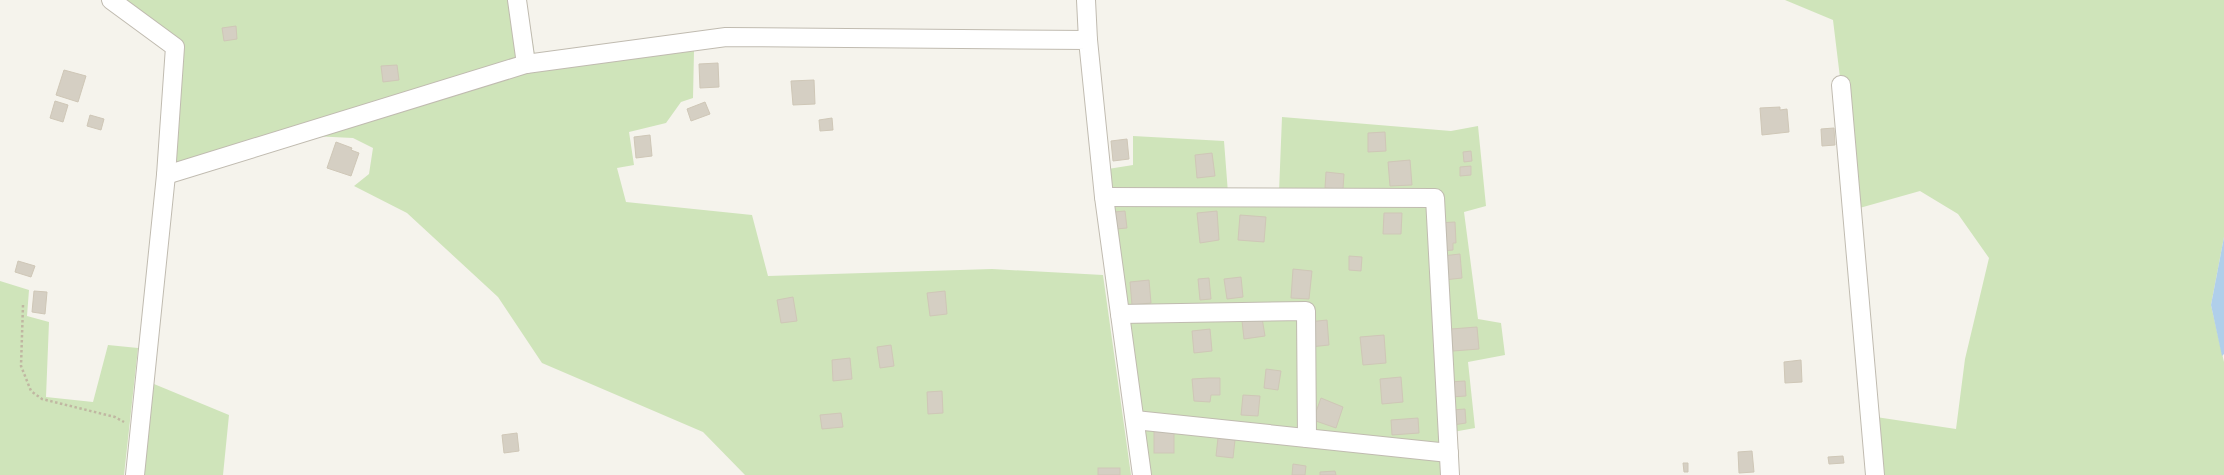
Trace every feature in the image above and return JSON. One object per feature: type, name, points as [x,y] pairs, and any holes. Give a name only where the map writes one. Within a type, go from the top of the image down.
[{"type":"street","points":[[111,0],[175,47],[166,175],[135,475]]},
{"type":"street","points":[[517,0],[526,64]]},
{"type":"street","points":[[1086,0],[1088,40],[1104,197],[1142,475]]},
{"type":"street","points":[[166,175],[526,64],[726,37],[1088,40]]},
{"type":"street","points":[[1841,85],[1875,475]]},
{"type":"street","points":[[1104,197],[1436,198],[1450,475]]},
{"type":"street","points":[[1120,314],[1306,311],[1307,438]]},
{"type":"street","points":[[1135,420],[1449,453]]},
{"type":"path","points":[[23,305],[21,366],[31,391],[42,399],[115,417],[139,434]]},
{"type":"green space","points":[[125,0],[526,0],[535,56],[175,168],[183,43]]},
{"type":"green space","points":[[1785,0],[2224,0],[2224,237],[2211,305],[2224,362],[2224,475],[1883,475],[1876,417],[1956,429],[1965,359],[1989,258],[1958,214],[1920,191],[1856,209],[1833,20]]},
{"type":"green space","points":[[694,51],[693,98],[681,102],[666,123],[629,132],[634,165],[617,168],[626,202],[752,215],[768,276],[992,269],[1103,275],[1131,475],[745,475],[703,432],[542,363],[498,297],[407,213],[354,186],[369,174],[373,148],[353,138],[312,136],[529,71]]},
{"type":"green space","points":[[1282,117],[1451,131],[1478,126],[1486,206],[1464,212],[1478,319],[1501,323],[1505,355],[1468,362],[1475,428],[1453,432],[1455,475],[1149,475],[1108,169],[1133,165],[1133,136],[1224,141],[1229,206],[1281,205],[1279,192]]},
{"type":"green space","points":[[0,281],[29,290],[27,316],[49,322],[46,397],[93,402],[108,345],[138,348],[124,475],[0,475]]},
{"type":"green space","points":[[154,384],[229,415],[223,475],[141,475]]},
{"type":"water","points":[[2224,237],[2224,354],[2222,356],[2211,305]]},
{"type":"building","points":[[236,26],[237,39],[224,41],[222,28]]},
{"type":"building","points":[[718,63],[719,87],[700,88],[699,64]]},
{"type":"building","points":[[397,65],[399,80],[383,82],[381,66]]},
{"type":"building","points":[[64,70],[86,76],[78,102],[56,95]]},
{"type":"building","points":[[814,80],[815,104],[793,105],[791,81]]},
{"type":"building","points":[[55,101],[68,105],[63,122],[50,118]]},
{"type":"building","points":[[705,102],[710,114],[691,121],[687,109]]},
{"type":"building","points":[[1780,107],[1780,110],[1787,109],[1789,132],[1762,135],[1760,108]]},
{"type":"building","points":[[90,115],[104,119],[101,130],[87,126]]},
{"type":"building","points":[[832,118],[833,130],[820,131],[819,120]]},
{"type":"building","points":[[1834,128],[1835,145],[1822,146],[1821,129]]},
{"type":"building","points":[[1385,132],[1386,151],[1368,152],[1368,133]]},
{"type":"building","points":[[650,135],[652,156],[636,158],[634,137]]},
{"type":"building","points":[[1127,139],[1129,159],[1113,161],[1111,141]]},
{"type":"building","points":[[336,142],[359,153],[351,176],[327,168]]},
{"type":"building","points":[[1471,151],[1472,161],[1464,162],[1463,152]]},
{"type":"building","points":[[1212,153],[1215,176],[1197,178],[1195,155]]},
{"type":"building","points":[[1410,160],[1412,185],[1390,186],[1388,162]]},
{"type":"building","points":[[1471,166],[1471,175],[1460,176],[1460,167]]},
{"type":"building","points":[[1326,172],[1344,174],[1343,189],[1325,188]]},
{"type":"building","points":[[1125,211],[1127,228],[1116,229],[1114,212]]},
{"type":"building","points":[[1217,211],[1219,240],[1200,243],[1197,213]]},
{"type":"building","points":[[1384,213],[1402,213],[1401,234],[1383,234]]},
{"type":"building","points":[[1240,215],[1266,217],[1264,242],[1238,240]]},
{"type":"building","points":[[1455,222],[1456,243],[1453,243],[1453,250],[1442,251],[1438,223]]},
{"type":"building","points":[[1460,254],[1462,278],[1444,280],[1442,256]]},
{"type":"building","points":[[1349,256],[1362,257],[1361,271],[1349,270]]},
{"type":"building","points":[[18,261],[35,266],[31,277],[15,272]]},
{"type":"building","points":[[1293,269],[1312,271],[1309,299],[1291,298]]},
{"type":"building","points":[[1241,277],[1243,297],[1227,299],[1224,279]]},
{"type":"building","points":[[1209,278],[1211,299],[1200,300],[1198,279]]},
{"type":"building","points":[[1149,280],[1151,303],[1132,305],[1130,282]]},
{"type":"building","points":[[34,291],[47,292],[45,314],[32,312]]},
{"type":"building","points":[[945,291],[947,314],[930,316],[927,293]]},
{"type":"building","points":[[793,297],[797,321],[781,323],[777,300]]},
{"type":"building","points":[[1262,318],[1265,336],[1244,339],[1242,321]]},
{"type":"building","points":[[1327,320],[1329,345],[1310,347],[1308,322]]},
{"type":"building","points":[[1477,327],[1479,349],[1453,351],[1451,329]]},
{"type":"building","points":[[1210,329],[1212,351],[1194,353],[1192,331]]},
{"type":"building","points":[[1384,335],[1386,363],[1363,365],[1360,337]]},
{"type":"building","points":[[891,345],[894,366],[880,368],[877,347]]},
{"type":"building","points":[[850,358],[852,379],[833,381],[832,360]]},
{"type":"building","points":[[1801,360],[1802,382],[1785,383],[1784,362]]},
{"type":"building","points":[[1266,369],[1281,371],[1278,390],[1264,388]]},
{"type":"building","points":[[1401,377],[1403,402],[1382,404],[1380,379]]},
{"type":"building","points":[[1220,378],[1220,395],[1211,395],[1210,402],[1194,401],[1192,379]]},
{"type":"building","points":[[1465,381],[1466,396],[1450,397],[1449,382]]},
{"type":"building","points":[[942,391],[943,413],[928,414],[927,392]]},
{"type":"building","points":[[1243,395],[1260,396],[1258,416],[1241,415]]},
{"type":"building","points":[[1321,398],[1343,407],[1336,428],[1313,420]]},
{"type":"building","points":[[1465,409],[1466,423],[1453,425],[1452,410]]},
{"type":"building","points":[[841,413],[843,427],[822,429],[820,415]]},
{"type":"building","points":[[1418,418],[1419,433],[1392,435],[1391,420]]},
{"type":"building","points":[[1154,428],[1174,428],[1174,453],[1154,453]]},
{"type":"building","points":[[517,433],[519,451],[504,453],[502,435]]},
{"type":"building","points":[[1218,438],[1235,440],[1233,458],[1216,456]]},
{"type":"building","points":[[1752,451],[1754,472],[1739,473],[1738,452]]},
{"type":"building","points":[[1843,456],[1844,463],[1829,464],[1828,457]]},
{"type":"building","points":[[1683,463],[1688,463],[1688,472],[1684,472]]},
{"type":"building","points":[[1293,464],[1306,466],[1305,475],[1292,475]]},
{"type":"building","points":[[1098,468],[1120,468],[1120,475],[1098,475]]},
{"type":"building","points":[[1335,471],[1336,475],[1320,475],[1320,472]]}]
